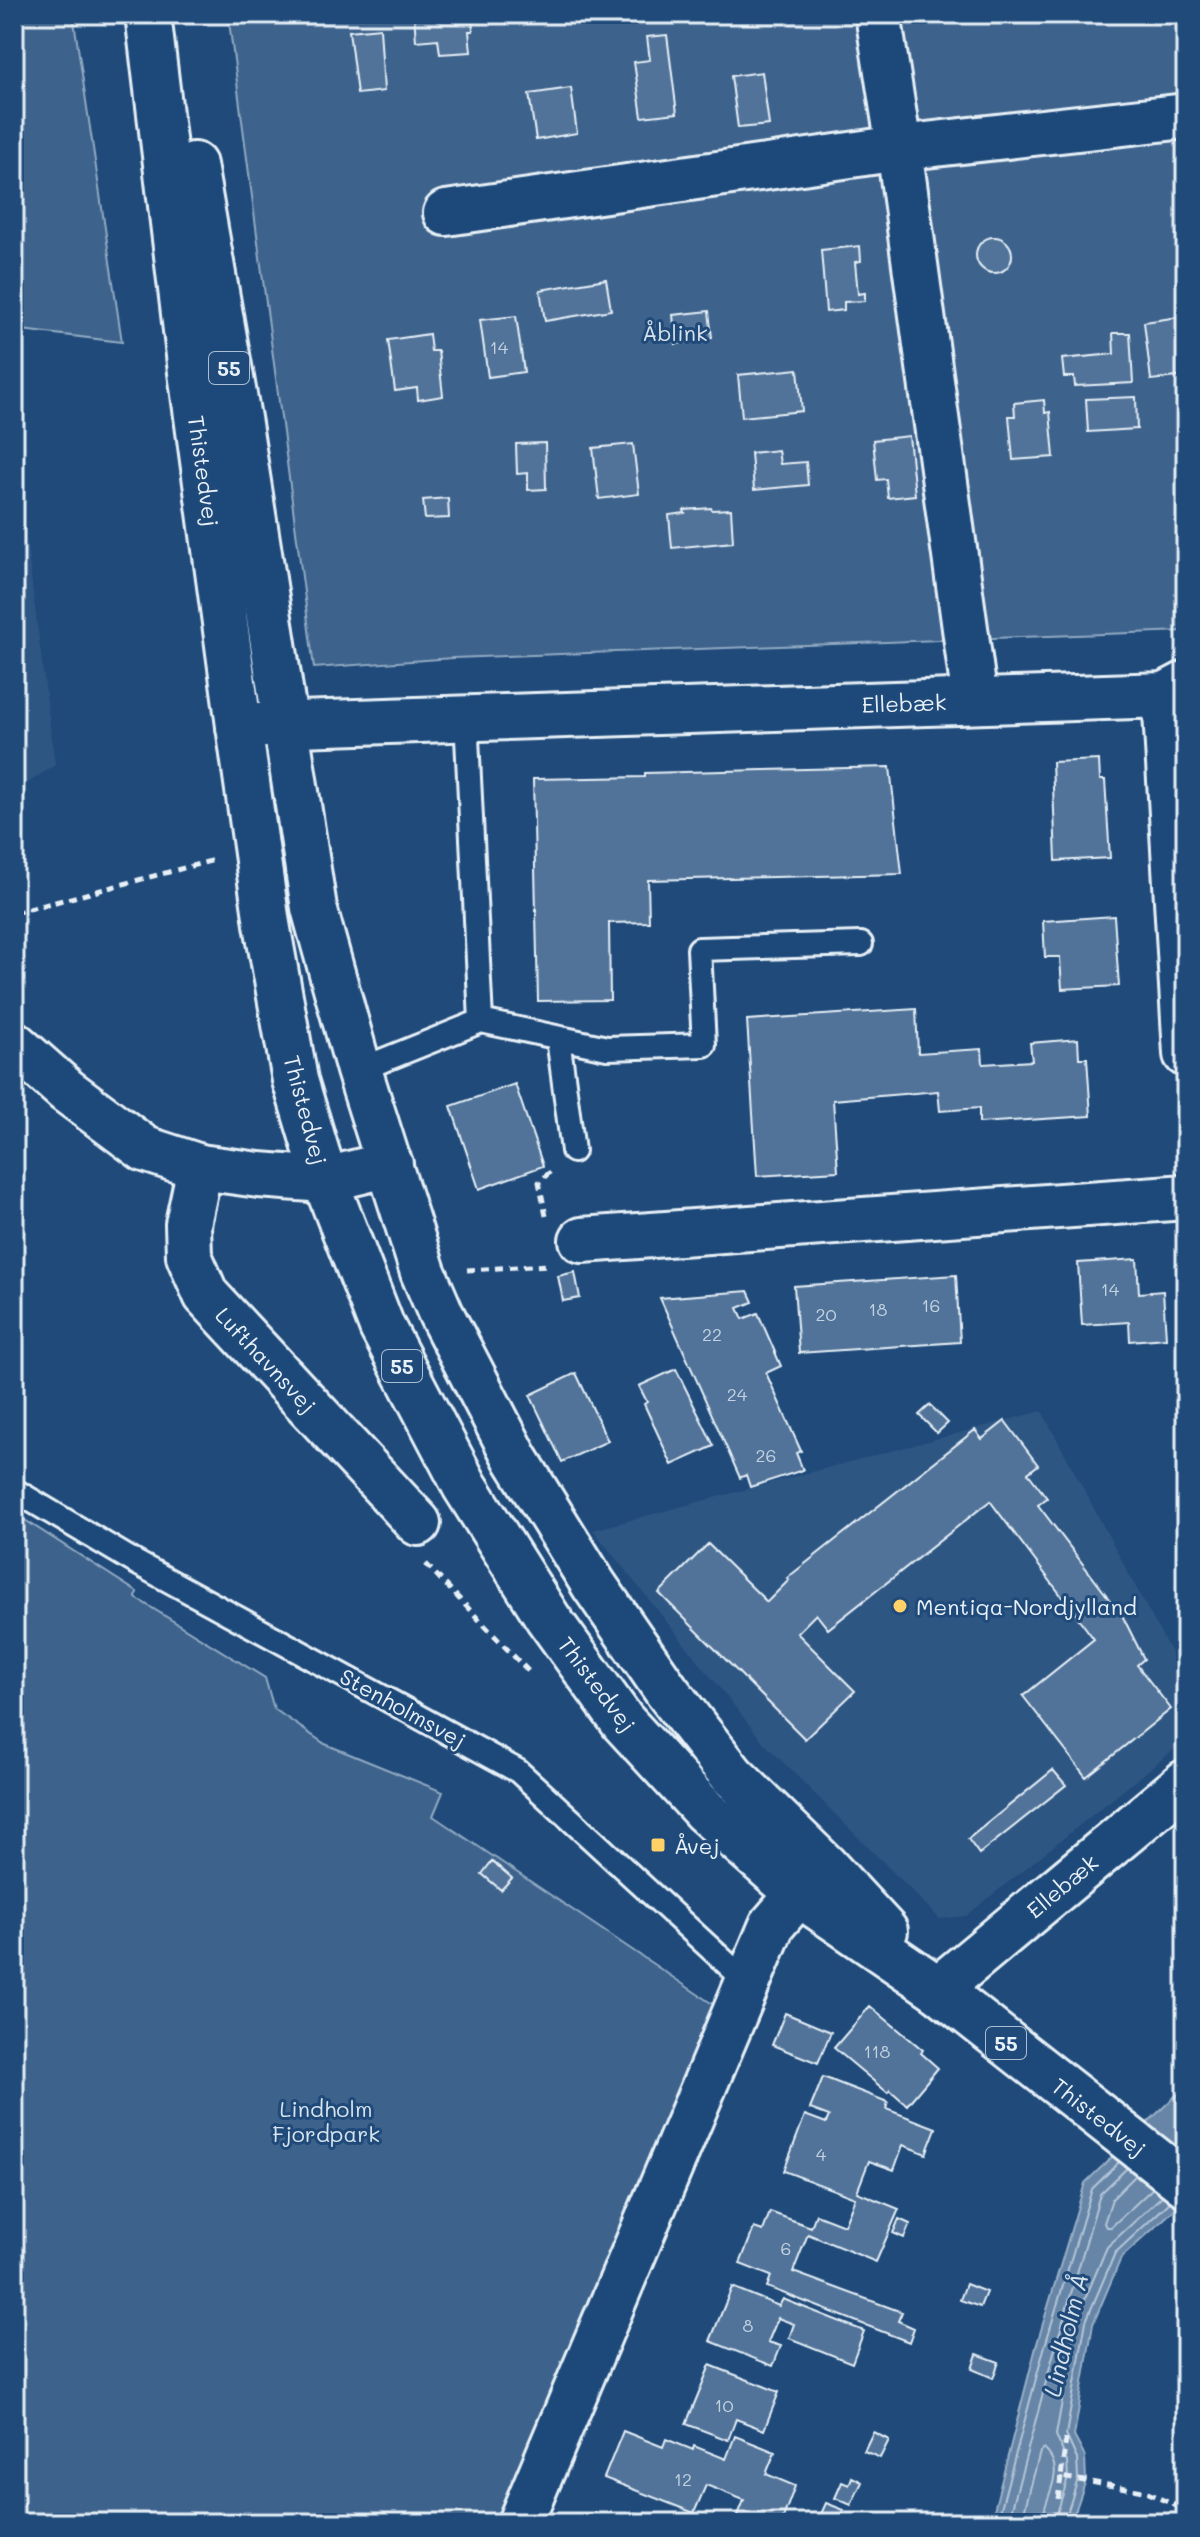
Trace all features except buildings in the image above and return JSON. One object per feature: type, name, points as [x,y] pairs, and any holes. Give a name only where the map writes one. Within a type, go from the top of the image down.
[{"type":"street","name":"Thistedvej","points":[[148,14],[189,357],[239,726],[295,1080],[325,1180],[389,1341],[465,1486],[548,1618],[623,1722],[705,1811],[811,1880],[938,1989],[1186,2184]]},
{"type":"street","name":"Thistedvej","points":[[167,14],[237,408],[314,908],[359,1070],[423,1272],[441,1314],[516,1459],[594,1585],[667,1691],[811,1880]]},
{"type":"street","points":[[878,14],[975,701]]},
{"type":"street","points":[[446,213],[899,148],[1186,116]]},
{"type":"street","name":"Ellebæk","points":[[239,726],[975,701],[1176,690],[1186,1054]]},
{"type":"street","points":[[14,1044],[67,1091],[145,1149],[200,1167],[325,1180],[390,1164]]},
{"type":"street","name":"Lufthavnsvej","points":[[200,1167],[188,1224],[189,1256],[206,1295],[418,1523]]},
{"type":"street","points":[[565,1232],[1186,1197]]},
{"type":"street","name":"Ellebæk","points":[[938,1989],[1186,1782]]},
{"type":"street","points":[[520,2523],[772,1925],[811,1880]]},
{"type":"lane","points":[[466,717],[481,1021]]},
{"type":"lane","points":[[359,1070],[481,1021],[607,1048],[704,1045],[699,949],[861,944]]},
{"type":"lane","points":[[558,1038],[573,1151]]},
{"type":"lane","name":"Stenholmsvej","points":[[14,1490],[135,1562],[518,1771],[749,1984]]},
{"type":"path","points":[[14,913],[256,848]]},
{"type":"path","points":[[423,1272],[584,1262],[539,1182],[573,1151]]},
{"type":"path","points":[[1058,2499],[1066,2439]]},
{"type":"path","points":[[1061,2477],[1143,2491],[1186,2510]]},
{"type":"path","points":[[1071,2523],[1076,2510]]},
{"type":"shaded area","points":[[14,443],[55,765],[14,792]]},
{"type":"shaded area","name":"Mentiqa-Nordjylland","points":[[1042,1411],[1186,1681],[1186,1740],[966,1916],[940,1919],[764,1743],[593,1530]]},
{"type":"green space","points":[[14,14],[73,14],[122,342],[14,329]]},
{"type":"green space","name":"Åblink","points":[[228,14],[1186,14],[1186,631],[453,658],[314,668]]},
{"type":"green space","name":"Lindholm Fjordpark","points":[[14,1513],[137,1592],[136,1598],[265,1678],[274,1709],[325,1744],[443,1792],[433,1816],[714,2005],[496,2523],[14,2523]]},
{"type":"water","name":"Lindholm Å","points":[[1186,2090],[1186,2199],[1121,2258],[1093,2324],[1074,2436],[1085,2457],[1086,2480],[1071,2523],[989,2523],[1036,2347],[1085,2183],[1174,2097]]},
{"type":"place","name":"Mentiqa-Nordjylland","points":[[900,1606]]},
{"type":"place","name":"Åvej","points":[[658,1845]]}]
